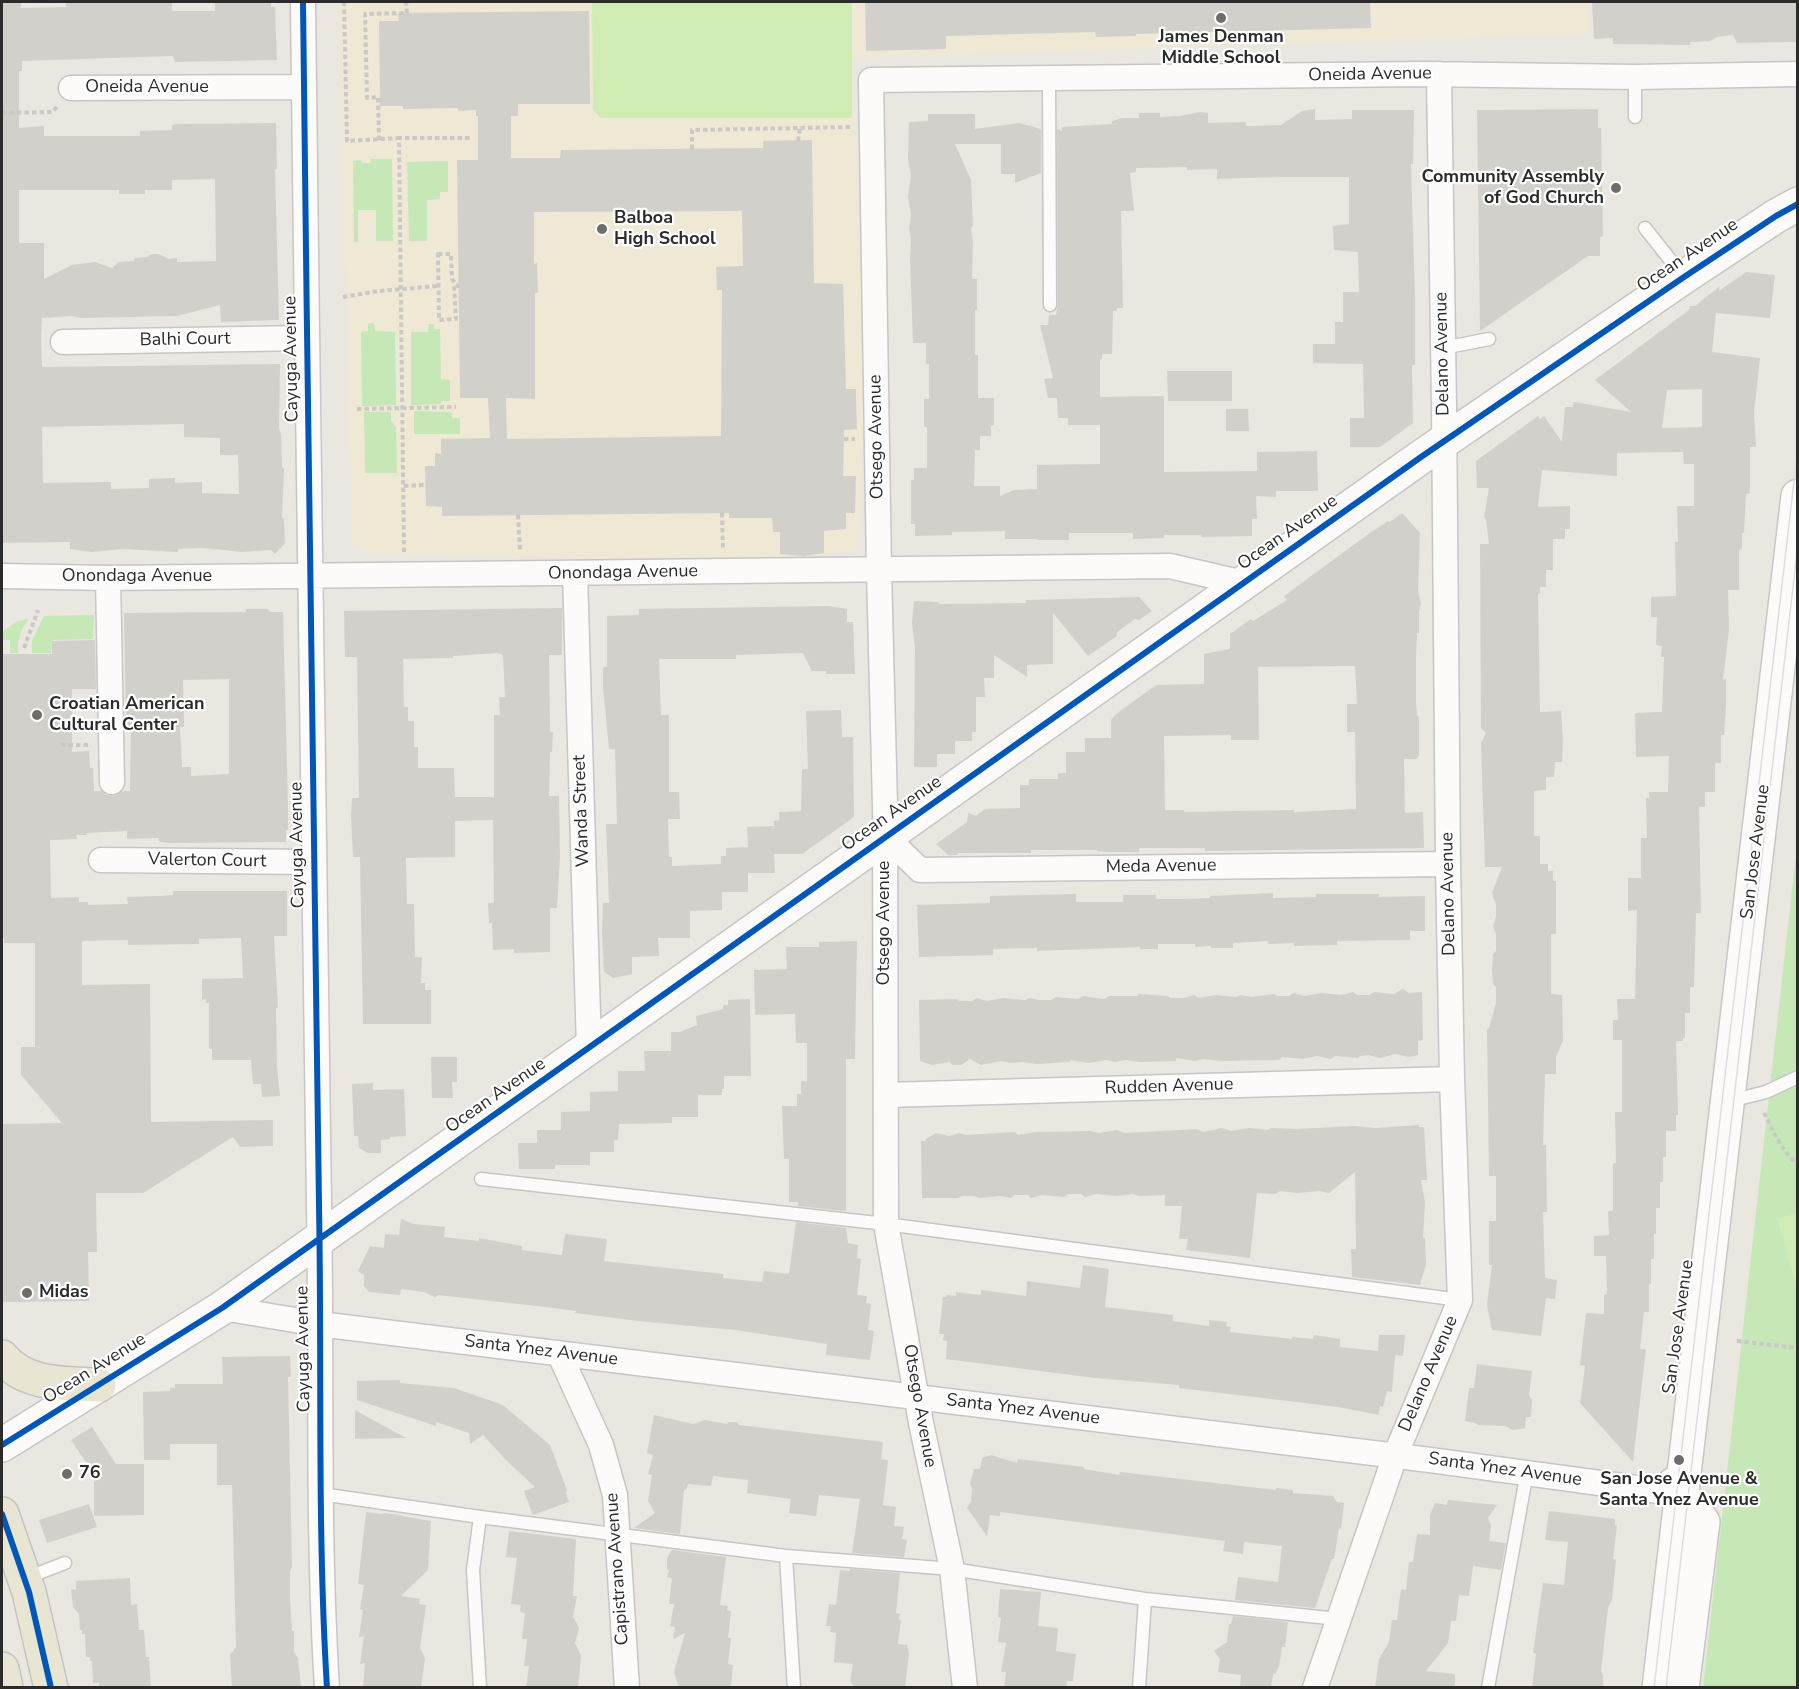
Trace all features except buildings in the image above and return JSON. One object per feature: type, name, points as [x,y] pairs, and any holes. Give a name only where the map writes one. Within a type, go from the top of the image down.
[{"type":"main road","name":"Ocean Avenue","points":[[2,1445],[222,1308],[1444,442],[1684,277],[1797,204]]},
{"type":"main road","name":"San Jose Avenue","points":[[1659,1688],[1726,1101],[1795,542],[1797,496]]},
{"type":"main road","points":[[2,1357],[9,1366],[27,1377],[47,1382],[99,1385]]},
{"type":"main road","points":[[1681,1494],[1703,1522],[1682,1688]]},
{"type":"main road","points":[[2,1514],[25,1579],[51,1688]]},
{"type":"main road","points":[[2,1668],[6,1688]]},
{"type":"street","name":"Cayuga Avenue","points":[[303,2],[322,1608],[327,1688]]},
{"type":"street","name":"Oneida Avenue","points":[[871,80],[1439,74],[1635,77],[1797,74]]},
{"type":"street","name":"Delano Avenue","points":[[1315,1688],[1395,1456],[1460,1300],[1452,1079],[1448,864],[1439,74]]},
{"type":"street","name":"Otsego Avenue","points":[[871,80],[886,837],[886,1224],[921,1423],[952,1569],[965,1688]]},
{"type":"street","name":"Oneida Avenue","points":[[71,88],[304,87]]},
{"type":"street","name":"Balhi Court","points":[[63,342],[307,338]]},
{"type":"street","name":"Onondaga Avenue","points":[[2,576],[108,578],[1170,566],[1243,583]]},
{"type":"street","name":"Wanda Street","points":[[575,573],[589,1049]]},
{"type":"street","points":[[108,578],[112,782]]},
{"type":"street","name":"Meda Avenue","points":[[886,837],[920,870],[1448,864]]},
{"type":"street","name":"Valerton Court","points":[[101,860],[312,862]]},
{"type":"street","name":"Rudden Avenue","points":[[886,1095],[1452,1079]]},
{"type":"street","name":"Santa Ynez Avenue","points":[[222,1308],[319,1324],[1527,1472],[1681,1494]]},
{"type":"street","name":"Capistrano Avenue","points":[[559,1353],[602,1445],[615,1495],[627,1688]]},
{"type":"lane","points":[[1635,77],[1635,117]]},
{"type":"lane","points":[[1049,78],[1050,305]]},
{"type":"lane","points":[[1645,228],[1684,277]]},
{"type":"lane","points":[[1443,348],[1489,339]]},
{"type":"lane","points":[[1726,1101],[1766,1092],[1797,1077]]},
{"type":"lane","points":[[481,1179],[886,1224],[1460,1300]]},
{"type":"lane","points":[[1488,1688],[1527,1472]]},
{"type":"lane","points":[[321,1494],[786,1556],[952,1569],[1145,1599],[1338,1619]]},
{"type":"lane","points":[[480,1517],[473,1570],[480,1688]]},
{"type":"lane","points":[[786,1556],[794,1688]]},
{"type":"lane","points":[[25,1579],[65,1563]]},
{"type":"lane","points":[[1139,1688],[1145,1599]]},
{"type":"path","points":[[344,2],[346,141],[471,138]]},
{"type":"path","points":[[379,140],[378,98],[367,98],[365,14],[406,13],[406,2]]},
{"type":"path","points":[[692,149],[692,130],[860,126]]},
{"type":"path","points":[[798,141],[800,128]]},
{"type":"path","points":[[399,138],[405,517]]},
{"type":"path","points":[[438,254],[451,254],[452,279],[459,285],[454,285],[456,320],[439,320],[438,286],[438,254]]},
{"type":"path","points":[[343,297],[379,291],[438,286]]},
{"type":"path","points":[[357,409],[456,407]]},
{"type":"path","points":[[404,486],[424,485]]},
{"type":"path","points":[[722,513],[723,554]]},
{"type":"path","points":[[518,515],[520,554]]},
{"type":"path","points":[[24,648],[38,610]]},
{"type":"path","points":[[61,745],[98,746]]},
{"type":"path","points":[[1764,1113],[1781,1146],[1797,1164]]},
{"type":"path","points":[[1737,1341],[1797,1348]]},
{"type":"shaded area","name":"Balboa High School","points":[[340,2],[1590,2],[1588,34],[852,58],[865,400],[857,552],[768,558],[596,559],[369,553],[358,549],[352,539]]},
{"type":"green space","points":[[852,2],[852,118],[601,118],[593,110],[592,3]]},
{"type":"green space","points":[[371,159],[392,159],[393,241],[376,241],[376,210],[358,210],[358,242],[354,242],[353,161],[361,160],[362,163],[370,163]]},
{"type":"green space","points":[[448,161],[448,192],[440,192],[440,199],[427,200],[427,241],[409,241],[407,162]]},
{"type":"green space","points":[[368,323],[374,323],[375,331],[395,332],[396,405],[362,406],[361,332],[368,331]]},
{"type":"green space","points":[[429,324],[434,324],[434,329],[440,329],[441,379],[450,380],[450,401],[441,401],[441,404],[411,405],[411,332],[428,332]]},
{"type":"green space","points":[[414,411],[452,412],[452,418],[460,418],[460,434],[414,434]]},
{"type":"green space","points":[[364,412],[391,412],[391,421],[396,427],[397,473],[365,473]]},
{"type":"green space","points":[[94,615],[93,639],[52,640],[51,653],[32,653],[32,641],[44,616]]},
{"type":"green space","points":[[29,618],[20,635],[18,653],[10,653],[10,640],[2,640],[2,632],[16,622]]},
{"type":"green space","points":[[1797,846],[1797,1687],[1703,1687]]},
{"type":"green space","points":[[1798,1213],[1797,1288],[1777,1219]]},
{"type":"tram line","points":[[1654,1688],[1798,447]]},
{"type":"tram line","points":[[1666,1688],[1798,544]]},
{"type":"cycle path","points":[[303,2],[320,1265],[321,1507],[327,1688]]},
{"type":"cycle path","points":[[2,1445],[222,1308],[1421,457],[1684,277],[1798,204]]},
{"type":"cycle path","points":[[2,1514],[29,1592],[51,1688]]},
{"type":"place","name":"James Denman Middle School","points":[[1221,18]]},
{"type":"place","name":"Community Assembly of God Church","points":[[1616,188]]},
{"type":"place","name":"Balboa High School","points":[[602,229]]},
{"type":"place","name":"Croatian American Cultural Center","points":[[37,715]]},
{"type":"place","name":"Midas","points":[[27,1293]]},
{"type":"place","name":"San Jose Avenue & Santa Ynez Avenue","points":[[1679,1460]]},
{"type":"place","name":"76","points":[[67,1474]]}]
